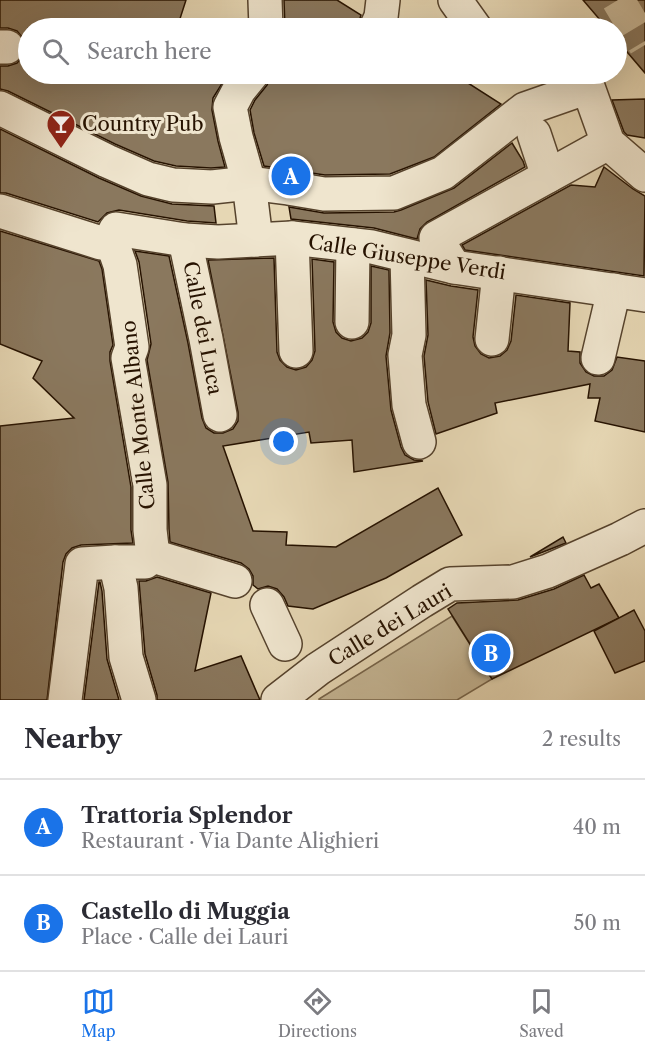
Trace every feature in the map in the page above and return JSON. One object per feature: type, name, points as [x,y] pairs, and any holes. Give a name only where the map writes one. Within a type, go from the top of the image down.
[{"type":"street","points":[[265,0],[266,18]]},
{"type":"street","points":[[381,18],[383,0]]},
{"type":"street","points":[[454,0],[468,18]]},
{"type":"street","points":[[244,84],[230,107],[249,183],[256,240]]},
{"type":"street","points":[[0,108],[54,136],[148,179],[173,186],[212,187],[249,183],[324,194],[394,193],[443,173],[525,109],[588,87],[608,143],[645,175]]},
{"type":"street","points":[[534,134],[548,176]]},
{"type":"street","points":[[454,267],[436,238],[608,143]]},
{"type":"street","name":"Calle Giuseppe Verdi","points":[[0,211],[101,243],[111,239],[116,229],[185,240],[218,242],[292,238],[372,247],[454,267],[629,292]]},
{"type":"street","points":[[292,238],[296,351]]},
{"type":"street","name":"Calle Monte Albano","points":[[111,239],[120,264],[132,347],[128,358],[150,485],[150,530],[153,556]]},
{"type":"street","name":"Calle dei Luca","points":[[185,240],[220,415]]},
{"type":"street","points":[[352,322],[353,245]]},
{"type":"street","points":[[407,256],[409,335],[405,355],[409,405],[419,442]]},
{"type":"street","points":[[492,339],[499,273]]},
{"type":"street","points":[[598,358],[629,292]]},
{"type":"street","name":"Calle dei Lauri","points":[[278,700],[295,664],[318,669],[450,584],[513,582],[548,571],[645,526]]},
{"type":"street","points":[[65,700],[82,564],[145,562],[153,556],[235,581]]},
{"type":"street","points":[[115,562],[121,588],[126,657],[139,700]]},
{"type":"street","points":[[267,605],[295,664]]},
{"type":"shaded area","points":[[452,616],[492,679],[457,700],[319,700],[319,699]]},
{"type":"building","points":[[0,0],[186,0],[180,18],[18,18],[18,32],[8,28],[0,28]]},
{"type":"building","points":[[284,0],[337,0],[361,15],[360,18],[285,18]]},
{"type":"building","points":[[583,0],[645,0],[645,73],[627,52],[627,18],[598,18]]},
{"type":"building","points":[[17,63],[18,84],[222,84],[213,98],[212,110],[225,167],[176,166],[154,161],[0,89],[0,66]]},
{"type":"building","points":[[470,84],[501,104],[434,157],[390,174],[325,175],[264,166],[250,110],[267,85]]},
{"type":"building","points":[[645,99],[645,138],[627,135],[612,100]]},
{"type":"building","points":[[0,129],[141,196],[172,204],[214,206],[216,223],[187,221],[119,210],[107,213],[98,222],[0,193]]},
{"type":"building","points":[[512,143],[525,167],[427,222],[420,229],[417,239],[374,228],[291,219],[289,207],[324,213],[401,210],[454,188]]},
{"type":"building","points":[[604,167],[645,196],[644,276],[465,250],[462,245],[571,185],[595,187]]},
{"type":"building","points":[[0,231],[99,261],[113,345],[110,361],[131,487],[133,543],[81,545],[72,548],[66,554],[63,562],[47,700],[0,700],[0,426],[74,418],[33,378],[42,361],[0,344]]},
{"type":"building","points":[[135,251],[169,256],[202,418],[206,428],[214,433],[223,433],[233,429],[238,421],[238,412],[208,260],[274,258],[277,352],[280,360],[287,367],[296,370],[306,367],[315,351],[312,259],[334,262],[333,322],[336,332],[342,338],[351,341],[362,338],[368,332],[371,323],[371,266],[389,270],[390,333],[386,356],[391,410],[405,455],[414,460],[423,461],[354,472],[352,440],[311,443],[309,432],[223,446],[253,531],[287,532],[286,545],[336,547],[438,488],[462,535],[386,578],[313,609],[288,606],[277,589],[268,586],[258,589],[253,585],[253,576],[249,569],[241,563],[170,542],[168,482],[147,360],[151,344],[139,262]]},
{"type":"building","points":[[426,280],[478,290],[473,337],[475,346],[481,354],[489,358],[500,356],[507,350],[511,341],[516,295],[570,303],[568,351],[580,352],[580,363],[586,372],[594,376],[604,376],[612,370],[617,357],[645,361],[645,432],[595,421],[600,398],[588,398],[590,384],[495,403],[497,413],[436,434],[428,402],[424,356],[428,335]]},
{"type":"building","points":[[563,537],[566,543],[530,557]]},
{"type":"building","points":[[584,575],[591,588],[599,584],[619,618],[492,679],[448,609],[457,603],[518,600],[554,589]]},
{"type":"building","points":[[157,577],[211,593],[195,671],[241,656],[260,700],[157,700],[145,654],[139,581]]},
{"type":"building","points":[[99,582],[102,591],[107,659],[119,700],[84,700]]},
{"type":"building","points":[[634,610],[645,631],[645,661],[615,673],[594,631]]},
{"type":"tunnel","points":[[618,0],[645,45]]},
{"type":"place","name":"Country Pub","points":[[61,150]]},
{"type":"place","name":"Trattoria Splendor","points":[[291,176]]},
{"type":"place","name":"Castello di Muggia","points":[[491,653]]}]
